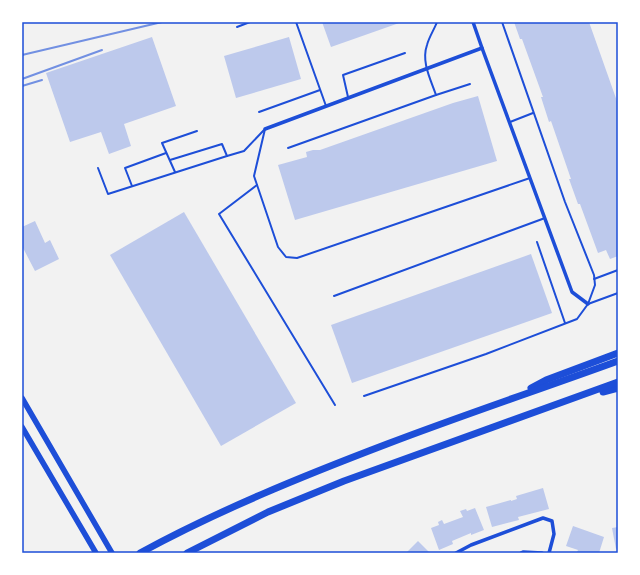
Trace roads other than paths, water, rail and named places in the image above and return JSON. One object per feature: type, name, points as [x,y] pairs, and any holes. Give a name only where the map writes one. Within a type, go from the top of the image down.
[{"type":"highway","points":[[516,397],[546,380],[618,353]]},
{"type":"highway","points":[[140,553],[219,513],[319,469],[618,361]]},
{"type":"highway","points":[[186,553],[268,512],[308,495],[618,382]]},
{"type":"highway","points":[[576,398],[618,388]]},
{"type":"main road","points":[[22,398],[112,553]]},
{"type":"main road","points":[[22,427],[96,553]]},
{"type":"street","points":[[473,22],[572,292],[588,304]]},
{"type":"street","points":[[265,129],[482,48]]},
{"type":"street","points":[[456,553],[471,545],[543,518],[552,521],[554,534],[548,553]]},
{"type":"street","points":[[522,553],[542,553]]},
{"type":"lane","points":[[236,27],[250,22]]},
{"type":"lane","points":[[296,22],[326,106]]},
{"type":"lane","points":[[436,95],[426,69],[426,47],[437,22]]},
{"type":"lane","points":[[364,396],[486,354],[577,319],[588,304],[595,285],[594,275],[565,202],[502,22]]},
{"type":"lane","points":[[349,98],[343,75],[405,53]]},
{"type":"lane","points":[[288,148],[470,84]]},
{"type":"lane","points":[[259,112],[320,90]]},
{"type":"lane","points":[[509,122],[533,113]]},
{"type":"lane","points":[[98,168],[108,194],[244,151],[265,129]]},
{"type":"lane","points":[[265,129],[254,176],[278,247],[286,258],[297,258],[530,178]]},
{"type":"lane","points":[[175,172],[162,144],[197,131]]},
{"type":"lane","points":[[170,160],[222,144],[227,156]]},
{"type":"lane","points":[[132,186],[125,168],[166,153]]},
{"type":"lane","points":[[257,186],[219,214],[335,405]]},
{"type":"lane","points":[[334,296],[545,218]]},
{"type":"lane","points":[[537,242],[565,323]]},
{"type":"lane","points":[[594,279],[618,270]]},
{"type":"lane","points":[[588,304],[618,293]]},
{"type":"railway","points":[[22,55],[162,22]]},
{"type":"railway","points":[[22,79],[102,50]]},
{"type":"railway","points":[[22,86],[42,80]]}]
